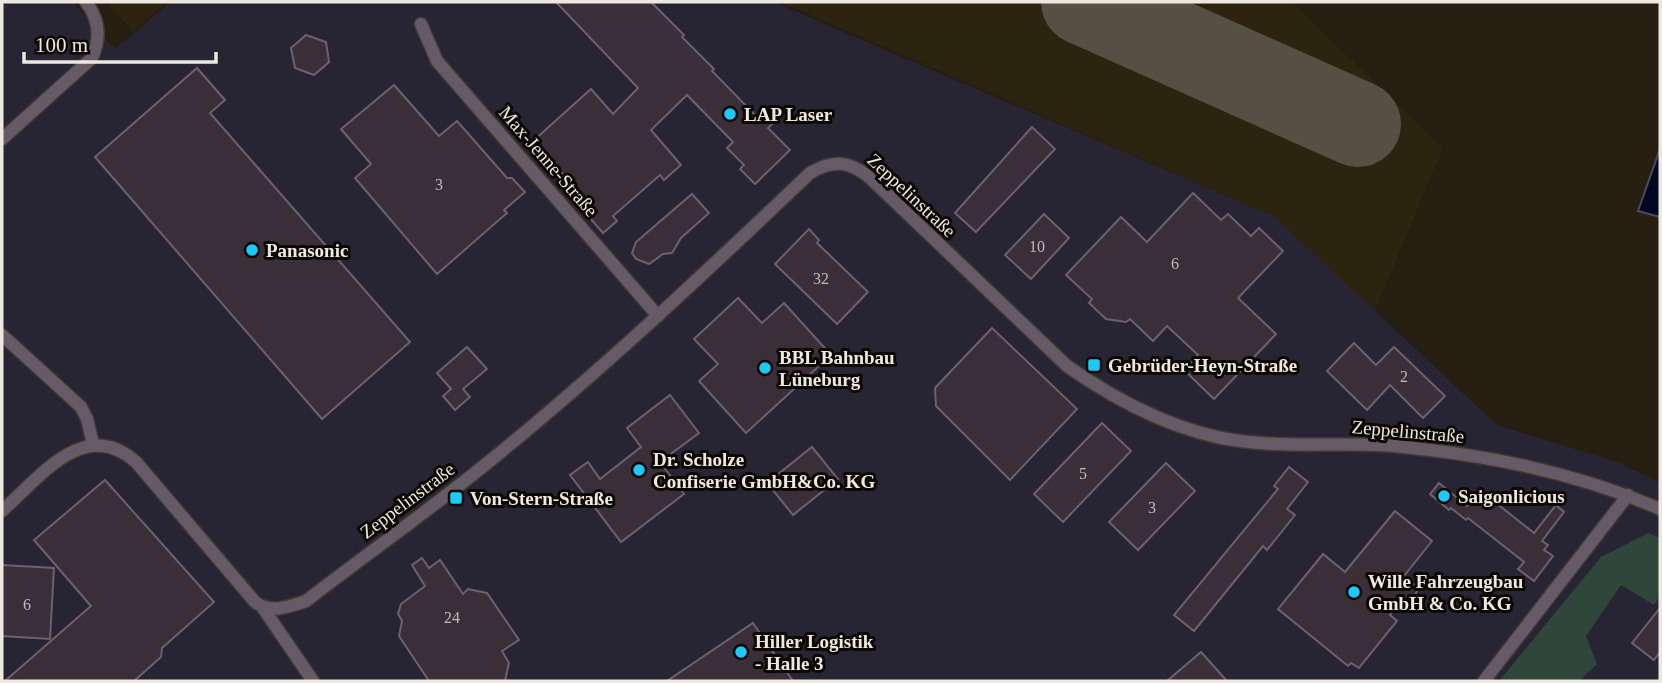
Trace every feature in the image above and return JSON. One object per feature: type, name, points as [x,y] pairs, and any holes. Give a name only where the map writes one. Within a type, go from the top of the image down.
[{"type":"street","points":[[2,139],[92,58],[96,48],[97,26],[86,2]]},
{"type":"street","name":"Max-Jenne-Straße","points":[[421,24],[437,61],[658,317]]},
{"type":"street","name":"Zeppelinstraße","points":[[263,608],[284,608],[306,601],[490,461],[658,317],[810,173],[824,165],[855,166],[1067,366],[1098,388],[1167,421],[1240,441],[1393,446],[1549,469],[1628,495],[1660,509]]},
{"type":"street","points":[[2,335],[80,407],[87,419],[93,444]]},
{"type":"street","points":[[2,511],[65,456],[93,444],[114,446],[136,462],[263,608],[313,681]]},
{"type":"street","points":[[1484,681],[1628,495]]},
{"type":"shaded area","points":[[2,2],[73,2],[115,49],[170,2],[774,2],[1274,216],[1497,425],[1614,461],[1660,482],[1660,681],[2,681]]},
{"type":"shaded area","points":[[106,2],[168,2],[133,31]]},
{"type":"shaded area","points":[[780,2],[1292,2],[1443,148],[1375,311],[1274,216]]},
{"type":"green space","points":[[1648,533],[1660,538],[1660,596],[1654,605],[1621,585],[1586,636],[1597,664],[1579,681],[1499,681],[1601,557]]},
{"type":"water","points":[[1660,149],[1660,217],[1638,211]]},
{"type":"building","points":[[556,2],[651,2],[758,118],[765,112],[775,121],[768,128],[790,150],[755,184],[740,169],[744,165],[727,148],[733,142],[687,95],[651,130],[681,165],[664,180],[660,175],[613,216],[617,221],[603,233],[590,218],[596,212],[533,141],[591,89],[613,114],[638,88]]},
{"type":"building","points":[[306,35],[326,42],[329,62],[314,75],[295,68],[291,48]]},
{"type":"building","name":"Panasonic","points":[[197,68],[225,100],[210,113],[410,342],[322,419],[95,157]]},
{"type":"building","points":[[394,85],[439,136],[457,121],[507,178],[512,178],[525,192],[504,210],[507,213],[437,274],[355,178],[371,164],[341,129]]},
{"type":"building","points":[[1032,127],[1055,149],[976,232],[955,213]]},
{"type":"building","points":[[1193,193],[1221,220],[1228,214],[1251,236],[1259,228],[1283,251],[1238,298],[1276,334],[1214,399],[1184,370],[1198,355],[1167,326],[1153,341],[1130,319],[1126,322],[1106,319],[1089,303],[1092,299],[1066,275],[1121,217],[1147,242]]},
{"type":"building","points":[[692,194],[709,213],[681,238],[672,253],[663,254],[649,264],[636,259],[632,253],[636,242]]},
{"type":"building","points":[[1044,214],[1069,238],[1031,279],[1005,255]]},
{"type":"building","points":[[809,229],[819,240],[817,243],[868,292],[837,324],[775,264]]},
{"type":"building","name":"BBL Bahnbau Lüneburg","points":[[738,298],[762,323],[784,303],[831,355],[746,433],[699,381],[718,364],[694,339]]},
{"type":"building","points":[[992,328],[1077,409],[1010,480],[936,406],[935,388]]},
{"type":"building","points":[[1354,343],[1376,365],[1394,347],[1445,396],[1423,418],[1390,385],[1367,410],[1327,371]]},
{"type":"building","points":[[467,347],[487,369],[463,389],[470,397],[455,410],[443,396],[451,389],[437,373]]},
{"type":"building","name":"Dr. Scholze Confiserie GmbH&Co. KG","points":[[670,395],[699,433],[660,462],[684,494],[621,542],[570,475],[588,462],[600,479],[641,447],[627,428]]},
{"type":"building","points":[[1102,423],[1131,451],[1063,522],[1034,494]]},
{"type":"building","points":[[812,447],[838,479],[793,515],[767,483]]},
{"type":"building","points":[[1166,463],[1195,491],[1138,550],[1109,522]]},
{"type":"building","points":[[1289,467],[1308,482],[1287,509],[1295,515],[1267,550],[1263,546],[1194,631],[1174,615],[1278,489],[1274,486]]},
{"type":"building","points":[[105,480],[214,602],[162,648],[161,657],[134,681],[5,681],[91,606],[34,540]]},
{"type":"building","points":[[1439,483],[1467,506],[1476,493],[1483,498],[1486,495],[1534,533],[1556,505],[1564,512],[1542,541],[1548,545],[1544,550],[1553,556],[1534,581],[1518,569],[1524,562],[1468,518],[1466,520],[1451,508],[1449,510],[1430,494]]},
{"type":"building","name":"Wille Fahrzeugbau GmbH & Co. KG","points":[[1395,511],[1432,541],[1404,576],[1419,589],[1408,604],[1402,599],[1390,615],[1397,621],[1359,668],[1351,663],[1348,666],[1278,609],[1323,554],[1345,572]]},
{"type":"building","points":[[422,558],[429,568],[440,560],[463,594],[468,589],[487,593],[519,640],[502,651],[509,663],[505,681],[429,681],[399,636],[402,621],[398,614],[401,604],[425,586],[412,565]]},
{"type":"building","points":[[2,565],[54,568],[50,639],[2,636]]},
{"type":"building","points":[[1660,608],[1660,652],[1654,660],[1632,643]]},
{"type":"building","name":"Hiller Logistik - Halle 3","points":[[753,623],[793,681],[667,681]]},
{"type":"building","points":[[1201,652],[1227,681],[1167,681]]},
{"type":"runway","points":[[1084,2],[1358,124]]},
{"type":"place","name":"LAP Laser","points":[[730,114]]},
{"type":"place","name":"Panasonic","points":[[252,250]]},
{"type":"place","name":"Gebrüder-Heyn-Straße","points":[[1094,365]]},
{"type":"place","name":"BBL Bahnbau Lüneburg","points":[[765,368]]},
{"type":"place","name":"Dr. Scholze Confiserie GmbH&Co. KG","points":[[639,470]]},
{"type":"place","name":"Saigonlicious","points":[[1444,496]]},
{"type":"place","name":"Von-Stern-Straße","points":[[456,498]]},
{"type":"place","name":"Wille Fahrzeugbau GmbH & Co. KG","points":[[1354,592]]},
{"type":"place","name":"Hiller Logistik - Halle 3","points":[[741,652]]}]
